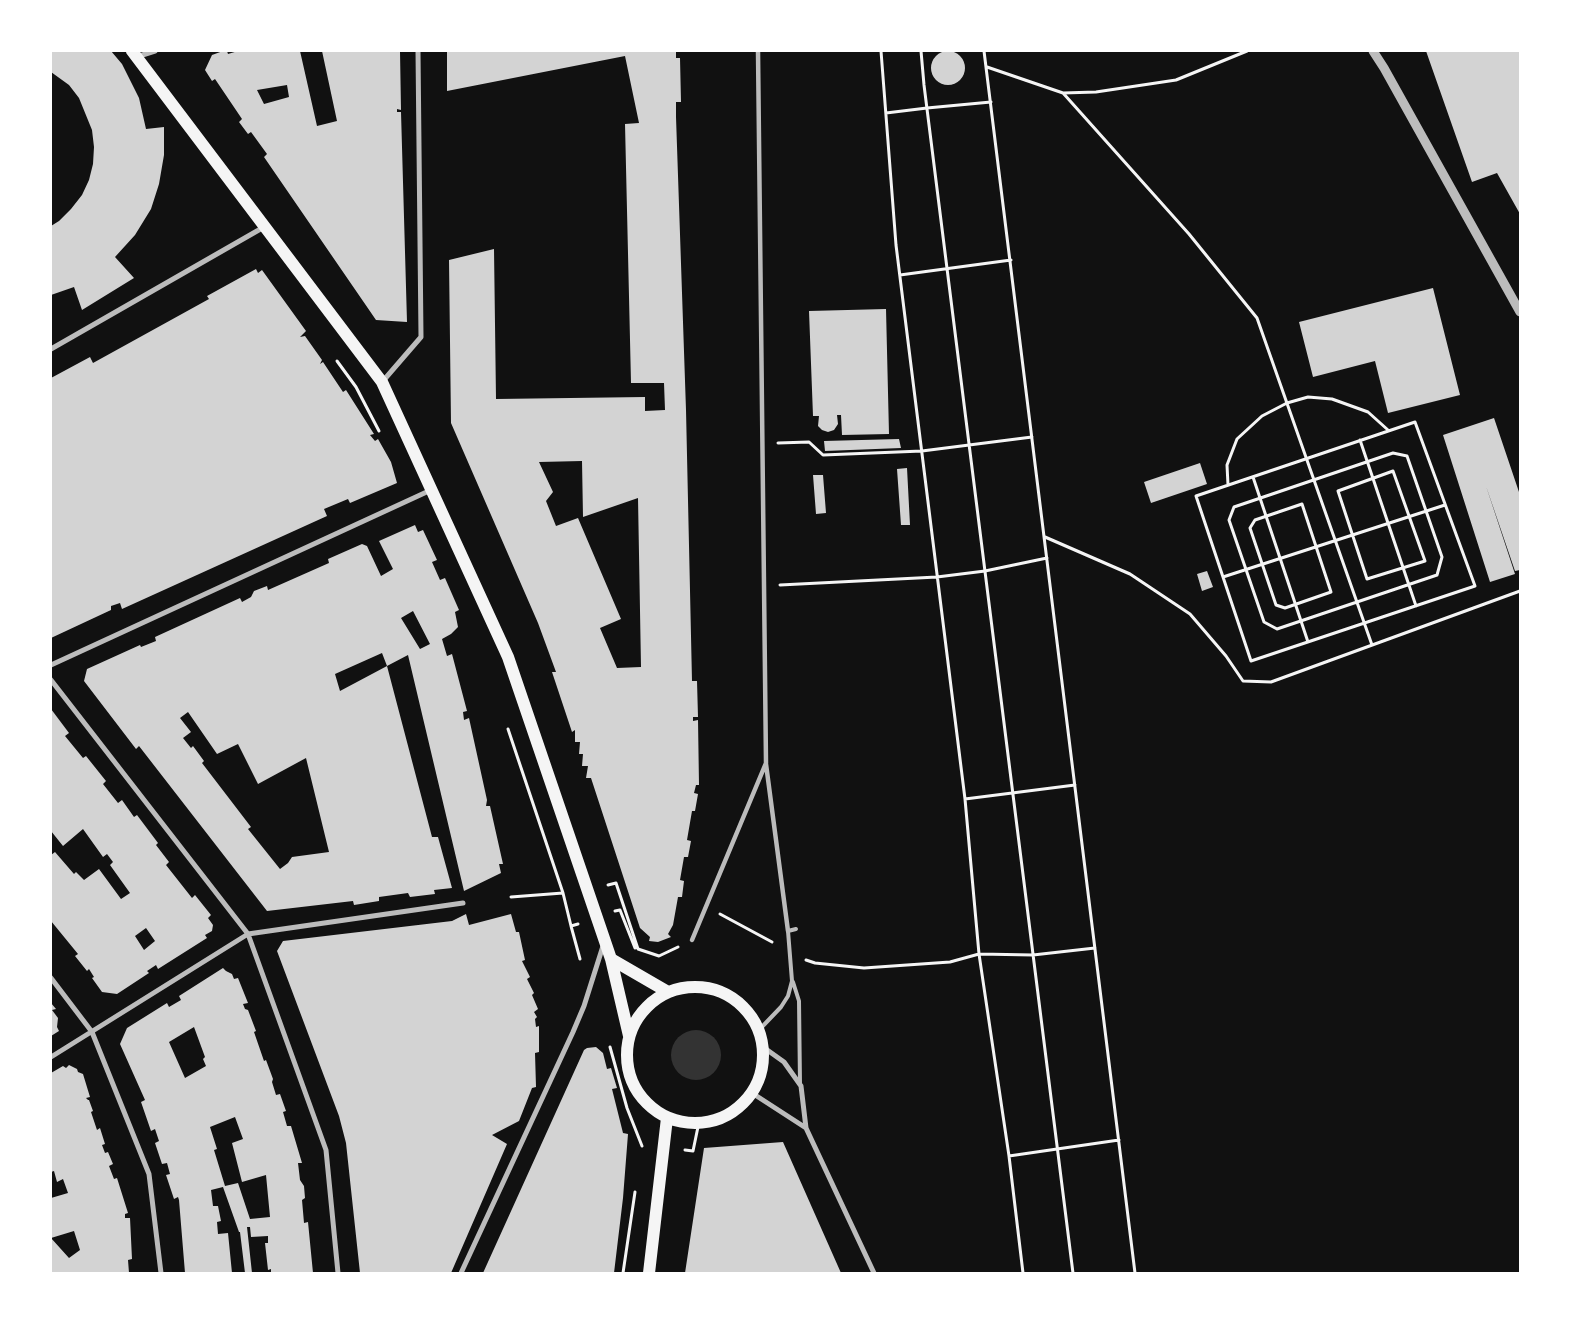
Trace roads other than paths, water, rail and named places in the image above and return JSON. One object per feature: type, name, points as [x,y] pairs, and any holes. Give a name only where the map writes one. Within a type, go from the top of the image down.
[{"type":"main road","points":[[134,54],[329,309],[382,382],[508,657],[586,891],[611,959],[629,1036],[627,1062],[638,1093],[652,1108],[667,1118],[686,1123],[711,1122],[734,1112],[752,1093],[761,1071],[763,1047],[759,1030],[740,1004],[718,990],[693,987],[668,992],[643,1010],[629,1036]]},
{"type":"main road","points":[[611,959],[668,992]]},
{"type":"main road","points":[[649,1273],[667,1118]]},
{"type":"street","points":[[134,54],[156,51]]},
{"type":"street","points":[[382,382],[420,337],[418,51]]},
{"type":"street","points":[[758,51],[766,763],[788,931]]},
{"type":"street","points":[[1373,51],[1520,312]]},
{"type":"street","points":[[51,349],[265,227]]},
{"type":"street","points":[[51,665],[432,490]]},
{"type":"street","points":[[51,680],[248,934],[326,1150],[338,1273]]},
{"type":"street","points":[[692,940],[766,763]]},
{"type":"street","points":[[51,1057],[248,934],[463,903]]},
{"type":"street","points":[[461,1273],[573,1032],[584,1006],[604,943]]},
{"type":"street","points":[[51,978],[92,1032],[149,1174],[161,1273]]},
{"type":"street","points":[[763,1047],[784,1062],[800,1086],[806,1128],[874,1273]]},
{"type":"street","points":[[752,1093],[806,1128]]},
{"type":"lane","points":[[796,929],[788,931],[792,981],[799,1001],[800,1086]]},
{"type":"lane","points":[[759,1030],[781,1007],[788,996],[792,981]]}]
